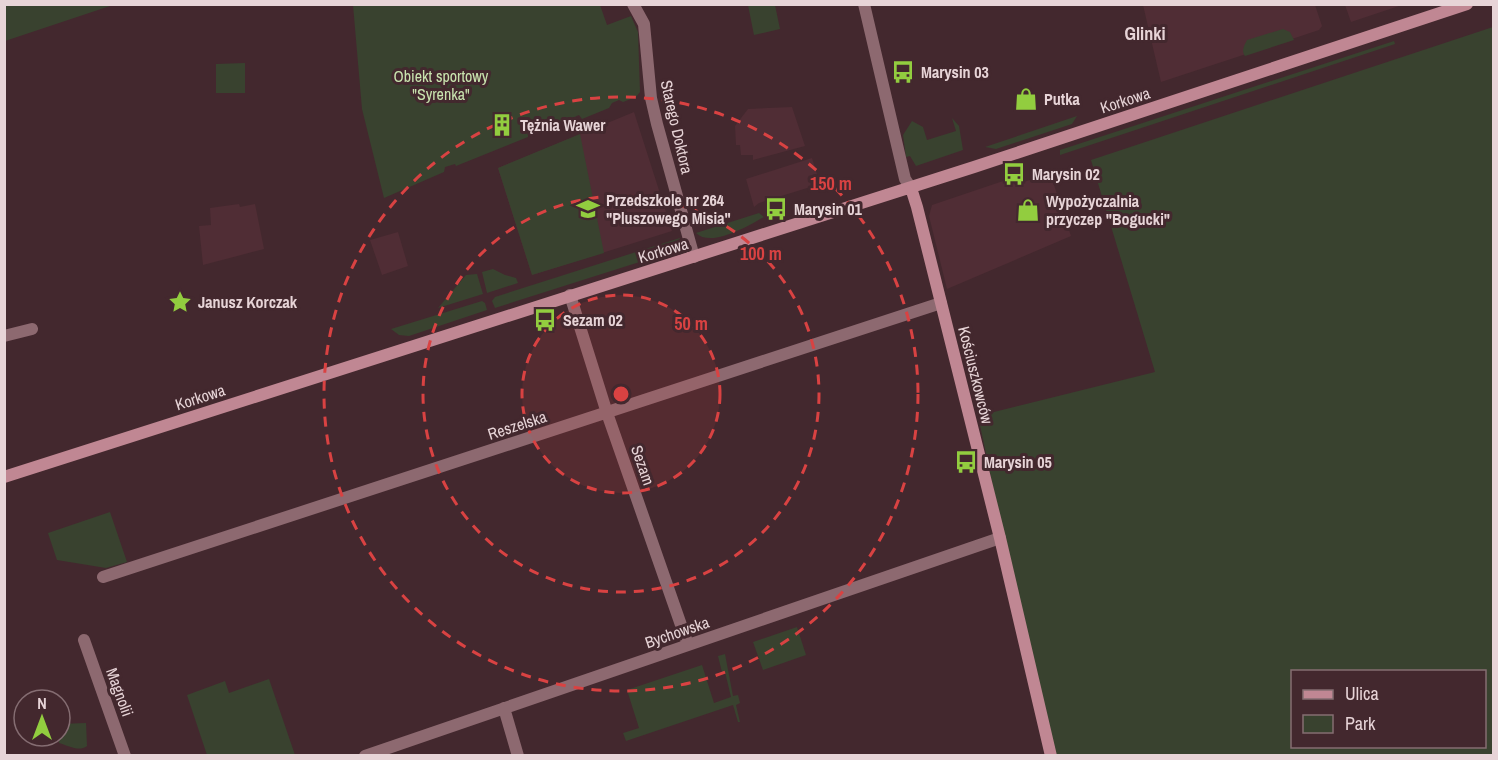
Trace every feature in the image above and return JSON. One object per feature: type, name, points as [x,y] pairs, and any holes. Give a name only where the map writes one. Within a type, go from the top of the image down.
[{"type":"street","name":"Starego Doktora","points":[[633,4],[644,24],[651,98],[694,257]]},
{"type":"street","name":"Kościuszkowców","points":[[864,4],[905,179],[911,188],[917,207],[1000,538],[1051,756]]},
{"type":"street","name":"Korkowa","points":[[4,477],[911,188],[1467,4]]},
{"type":"street","name":"Sezam","points":[[570,295],[607,413],[688,645]]},
{"type":"street","name":"Reszelska","points":[[103,577],[941,303]]},
{"type":"street","points":[[4,336],[32,329]]},
{"type":"street","name":"Bychowska","points":[[365,756],[1000,538]]},
{"type":"street","name":"Magnolii","points":[[84,640],[125,756]]},
{"type":"street","points":[[504,708],[518,756]]},
{"type":"shaded area","points":[[1345,4],[1402,5],[1351,22]]},
{"type":"shaded area","points":[[1143,5],[1315,5],[1322,26],[1319,30],[1161,82]]},
{"type":"shaded area","points":[[792,107],[805,146],[753,160],[753,155],[741,155],[740,145],[736,145],[735,126],[748,109]]},
{"type":"shaded area","name":"Przedszkole nr 264 \"Pluszowego Misia\"","points":[[634,112],[672,231],[532,275],[498,168]]},
{"type":"shaded area","points":[[812,158],[820,184],[759,203],[754,207],[746,179]]},
{"type":"shaded area","points":[[1050,173],[1071,236],[947,289],[929,216],[932,205],[1012,178],[1015,185]]},
{"type":"shaded area","points":[[239,204],[240,207],[255,204],[264,249],[203,265],[199,226],[211,225],[210,208]]},
{"type":"shaded area","points":[[398,232],[408,266],[382,275],[370,240]]},
{"type":"green space","points":[[5,4],[113,4],[113,5],[5,41]]},
{"type":"green space","name":"Obiekt sportowy \"Syrenka\"","points":[[353,5],[600,5],[607,25],[631,16],[638,32],[640,92],[636,97],[623,102],[619,100],[612,103],[609,108],[582,119],[579,115],[545,130],[544,128],[528,134],[528,137],[456,166],[455,164],[445,167],[444,172],[384,198],[362,109]]},
{"type":"green space","points":[[748,5],[775,5],[780,29],[754,35]]},
{"type":"green space","points":[[1493,27],[1493,755],[1056,755],[1003,533],[978,416],[1155,372],[1091,160]]},
{"type":"green space","points":[[1283,29],[1290,32],[1294,40],[1245,56],[1243,50],[1247,40]]},
{"type":"green space","points":[[1394,41],[1395,44],[1060,155],[1060,150]]},
{"type":"green space","points":[[245,63],[245,93],[216,93],[216,64]]},
{"type":"green space","points":[[1077,116],[1072,124],[996,149],[985,147]]},
{"type":"green space","points":[[952,118],[959,126],[963,150],[916,166],[910,156],[906,157],[903,135],[912,121],[923,127],[927,140],[956,131]]},
{"type":"green space","points":[[580,134],[604,253],[532,275],[498,168]]},
{"type":"green space","points":[[759,213],[764,217],[730,234],[711,238],[696,233]]},
{"type":"green space","points":[[680,238],[671,252],[495,308],[492,301],[495,297]]},
{"type":"green space","points":[[493,269],[516,278],[518,283],[487,293],[482,272]]},
{"type":"green space","points":[[477,274],[483,294],[438,308],[466,275]]},
{"type":"green space","points":[[482,301],[487,310],[409,336],[399,335],[391,329]]},
{"type":"green space","points":[[110,512],[127,562],[106,568],[57,560],[48,533]]},
{"type":"green space","points":[[797,627],[806,655],[763,670],[753,642]]},
{"type":"green space","points":[[725,654],[733,696],[738,695],[740,703],[736,705],[740,722],[738,722],[733,705],[626,741],[623,733],[639,728],[627,690],[702,665],[714,703],[731,697],[725,672],[722,672],[718,656]]},
{"type":"green space","points":[[269,679],[295,755],[207,755],[187,695],[225,681],[229,693]]},
{"type":"green space","points":[[86,723],[87,746],[84,748],[72,747],[72,724]]},
{"type":"place","name":"Marysin 03","points":[[903,72]]},
{"type":"place","name":"Putka","points":[[1026,99]]},
{"type":"place","name":"Tężnia Wawer","points":[[502,125]]},
{"type":"place","name":"Marysin 02","points":[[1014,174]]},
{"type":"place","name":"Przedszkole nr 264 \"Pluszowego Misia\"","points":[[588,209]]},
{"type":"place","name":"Marysin 01","points":[[776,209]]},
{"type":"place","name":"Wypożyczalnia przyczep \"Bogucki\"","points":[[1028,210]]},
{"type":"place","name":"Janusz Korczak","points":[[180,302]]},
{"type":"place","name":"Sezam 02","points":[[545,320]]},
{"type":"place","name":"Marysin 05","points":[[966,462]]},
{"type":"district","name":"Glinki","points":[[1145,33]]}]
